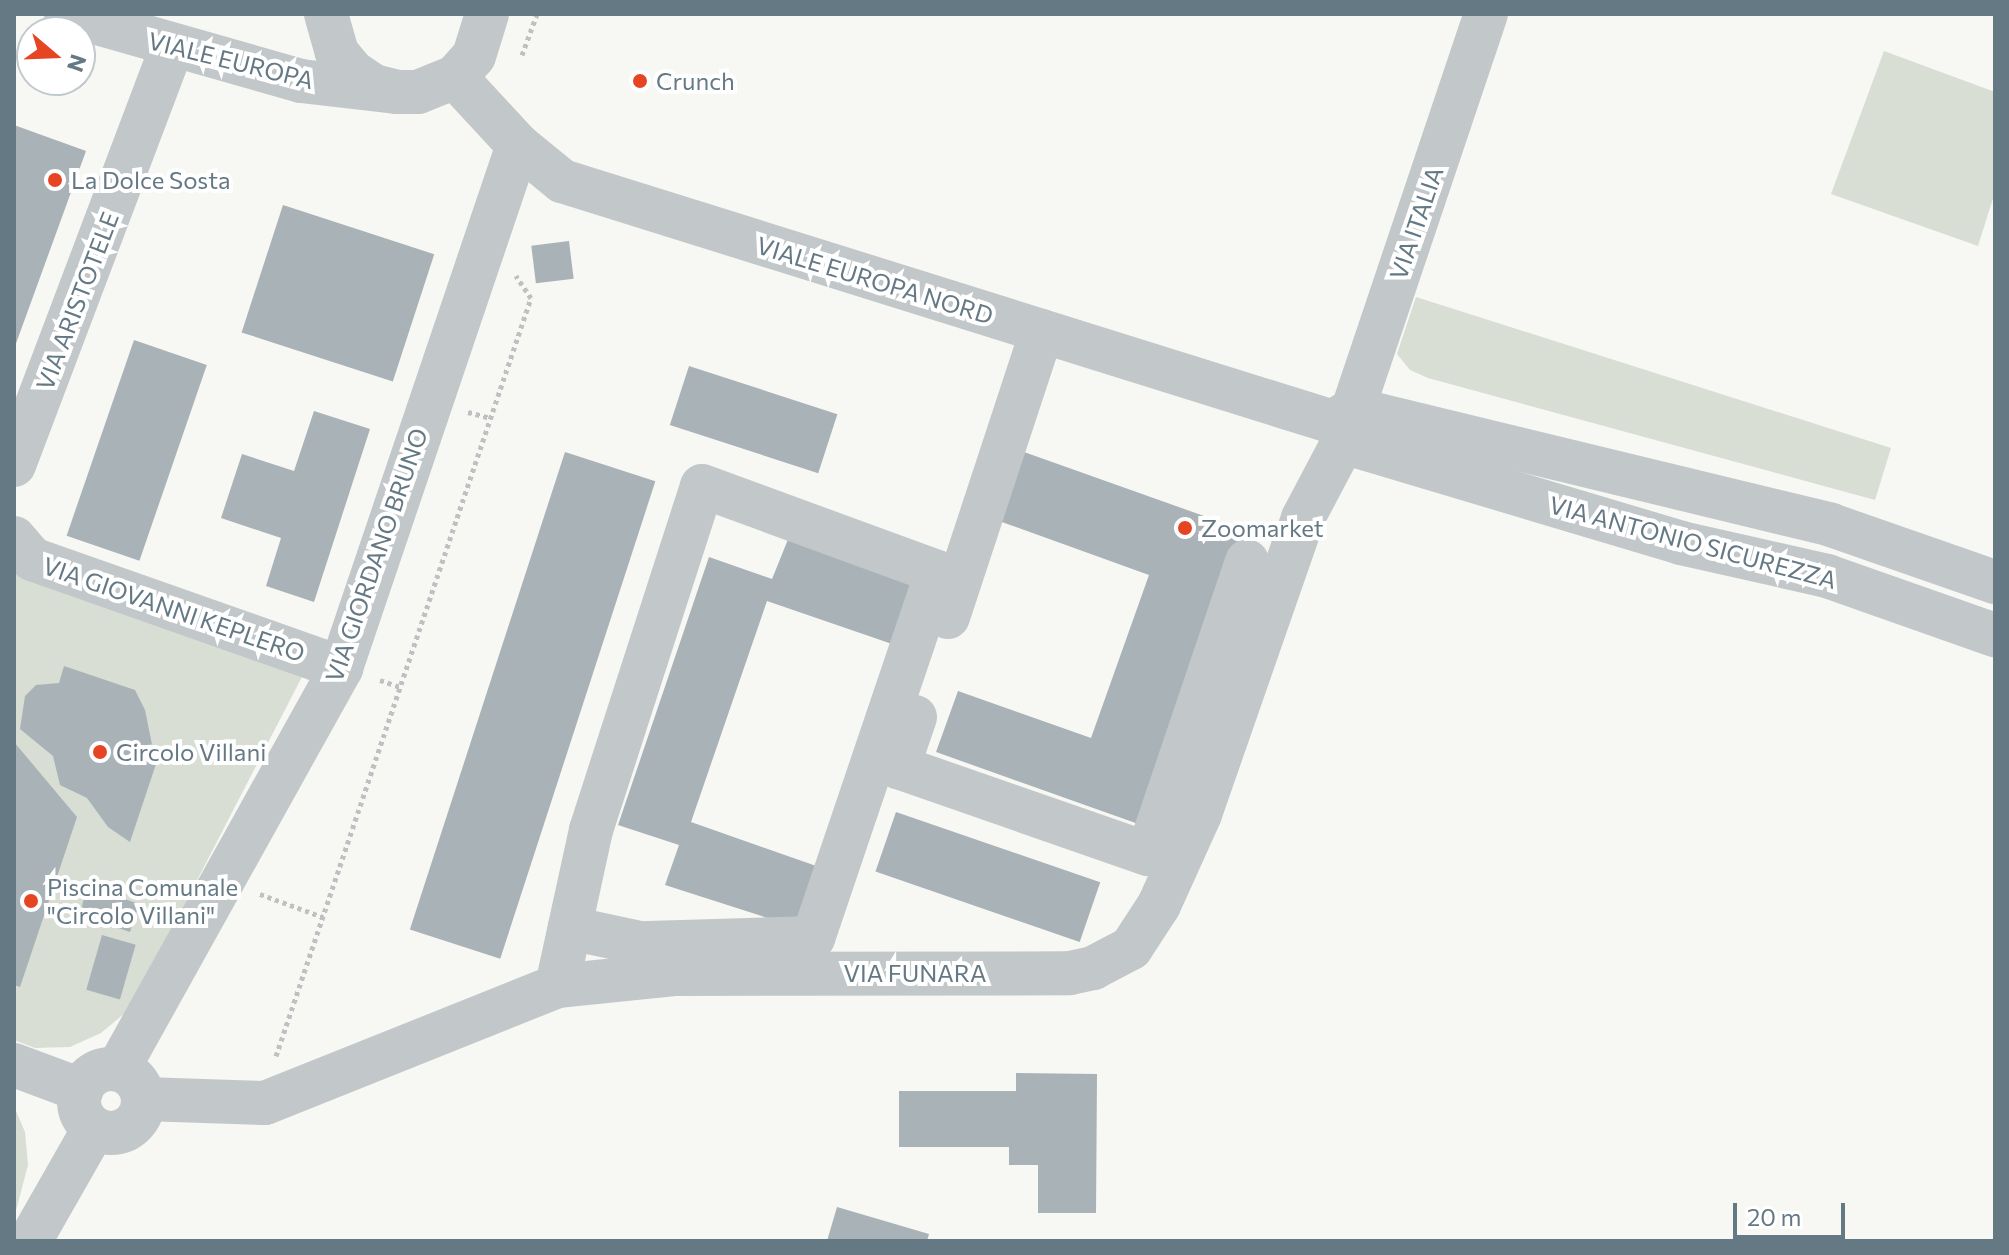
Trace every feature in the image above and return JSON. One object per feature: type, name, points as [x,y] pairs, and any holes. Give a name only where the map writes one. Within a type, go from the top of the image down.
[{"type":"street","name":"VIALE EUROPA","points":[[66,14],[172,47],[301,81],[418,92],[455,77]]},
{"type":"street","points":[[326,14],[337,53],[353,72],[398,92]]},
{"type":"street","name":"VIA ITALIA","points":[[1343,424],[1486,14]]},
{"type":"street","points":[[455,77],[474,56],[488,20]]},
{"type":"street","name":"VIA ARISTOTELE","points":[[14,465],[172,47]]},
{"type":"street","name":"VIALE EUROPA NORD","points":[[455,77],[518,145],[562,181],[1343,424]]},
{"type":"street","name":"VIA GIORDANO BRUNO","points":[[30,1241],[341,668],[518,145]]},
{"type":"street","points":[[1042,331],[898,767],[1148,854],[1247,561]]},
{"type":"street","name":"VIA ANTONIO SICUREZZA","points":[[1343,424],[1831,525],[1995,582]]},
{"type":"street","name":"VIA ANTONIO SICUREZZA","points":[[1343,424],[1681,543],[1827,576],[1995,635]]},
{"type":"street","name":"VIA FUNARA","points":[[14,1065],[109,1097],[265,1103],[557,986],[676,974],[1070,973],[1131,948],[1159,905],[1200,814],[1297,533],[1343,424]]},
{"type":"street","points":[[557,986],[591,830],[702,486],[937,572],[813,938],[640,943],[570,928]]},
{"type":"street","name":"VIA GIOVANNI KEPLERO","points":[[14,538],[32,559],[341,668]]},
{"type":"path","points":[[522,55],[537,14]]},
{"type":"path","points":[[265,1103],[268,1079],[531,298],[486,233]]},
{"type":"path","points":[[258,893],[323,917]]},
{"type":"shaded area","points":[[1884,51],[1995,92],[1995,192],[1978,246],[1831,194]]},
{"type":"shaded area","points":[[1416,297],[1891,448],[1875,500],[1428,378],[1410,370],[1397,354]]},
{"type":"shaded area","points":[[19,571],[305,671],[131,1008],[101,1033],[70,1047],[35,1048],[14,1040],[14,573]]},
{"type":"shaded area","points":[[14,1106],[25,1132],[28,1165],[14,1218]]},
{"type":"building","points":[[14,125],[86,151],[14,349]]},
{"type":"building","points":[[283,205],[434,254],[393,382],[242,332]]},
{"type":"building","points":[[569,241],[574,279],[536,283],[531,246]]},
{"type":"building","points":[[134,340],[207,365],[139,561],[67,536]]},
{"type":"building","points":[[689,366],[837,414],[818,473],[670,425]]},
{"type":"building","points":[[314,411],[370,429],[314,602],[266,586],[281,538],[221,518],[242,454],[294,471]]},
{"type":"building","points":[[565,452],[655,481],[500,959],[410,929]]},
{"type":"building","points":[[1024,452],[1249,532],[1144,826],[936,752],[958,691],[1091,738],[1149,575],[999,521]]},
{"type":"building","points":[[789,537],[914,586],[895,645],[767,601],[691,822],[822,868],[799,928],[665,885],[679,845],[618,825],[709,557],[772,579]]},
{"type":"building","name":"Circolo Villani","points":[[64,666],[135,690],[145,710],[156,764],[130,842],[108,827],[87,798],[60,785],[53,756],[20,729],[25,696],[36,685],[59,683]]},
{"type":"building","name":"Piscina Comunale \"Circolo Villani\"","points":[[14,742],[77,817],[20,987],[14,985]]},
{"type":"building","points":[[896,812],[1100,882],[1080,942],[875,872]]},
{"type":"building","points":[[87,886],[139,904],[130,932],[89,918],[82,906]]},
{"type":"building","points":[[102,935],[136,945],[120,999],[86,990]]},
{"type":"building","points":[[1016,1073],[1097,1074],[1096,1213],[1038,1213],[1038,1165],[1009,1165],[1009,1147],[899,1147],[899,1091],[1016,1091]]},
{"type":"building","points":[[837,1207],[929,1234],[927,1241],[827,1241]]},
{"type":"place","name":"Crunch","points":[[640,81]]},
{"type":"place","name":"La Dolce Sosta","points":[[55,180]]},
{"type":"place","name":"Zoomarket","points":[[1185,528]]},
{"type":"place","name":"Circolo Villani","points":[[100,752]]},
{"type":"place","name":"Piscina Comunale \"Circolo Villani\"","points":[[31,901]]}]
